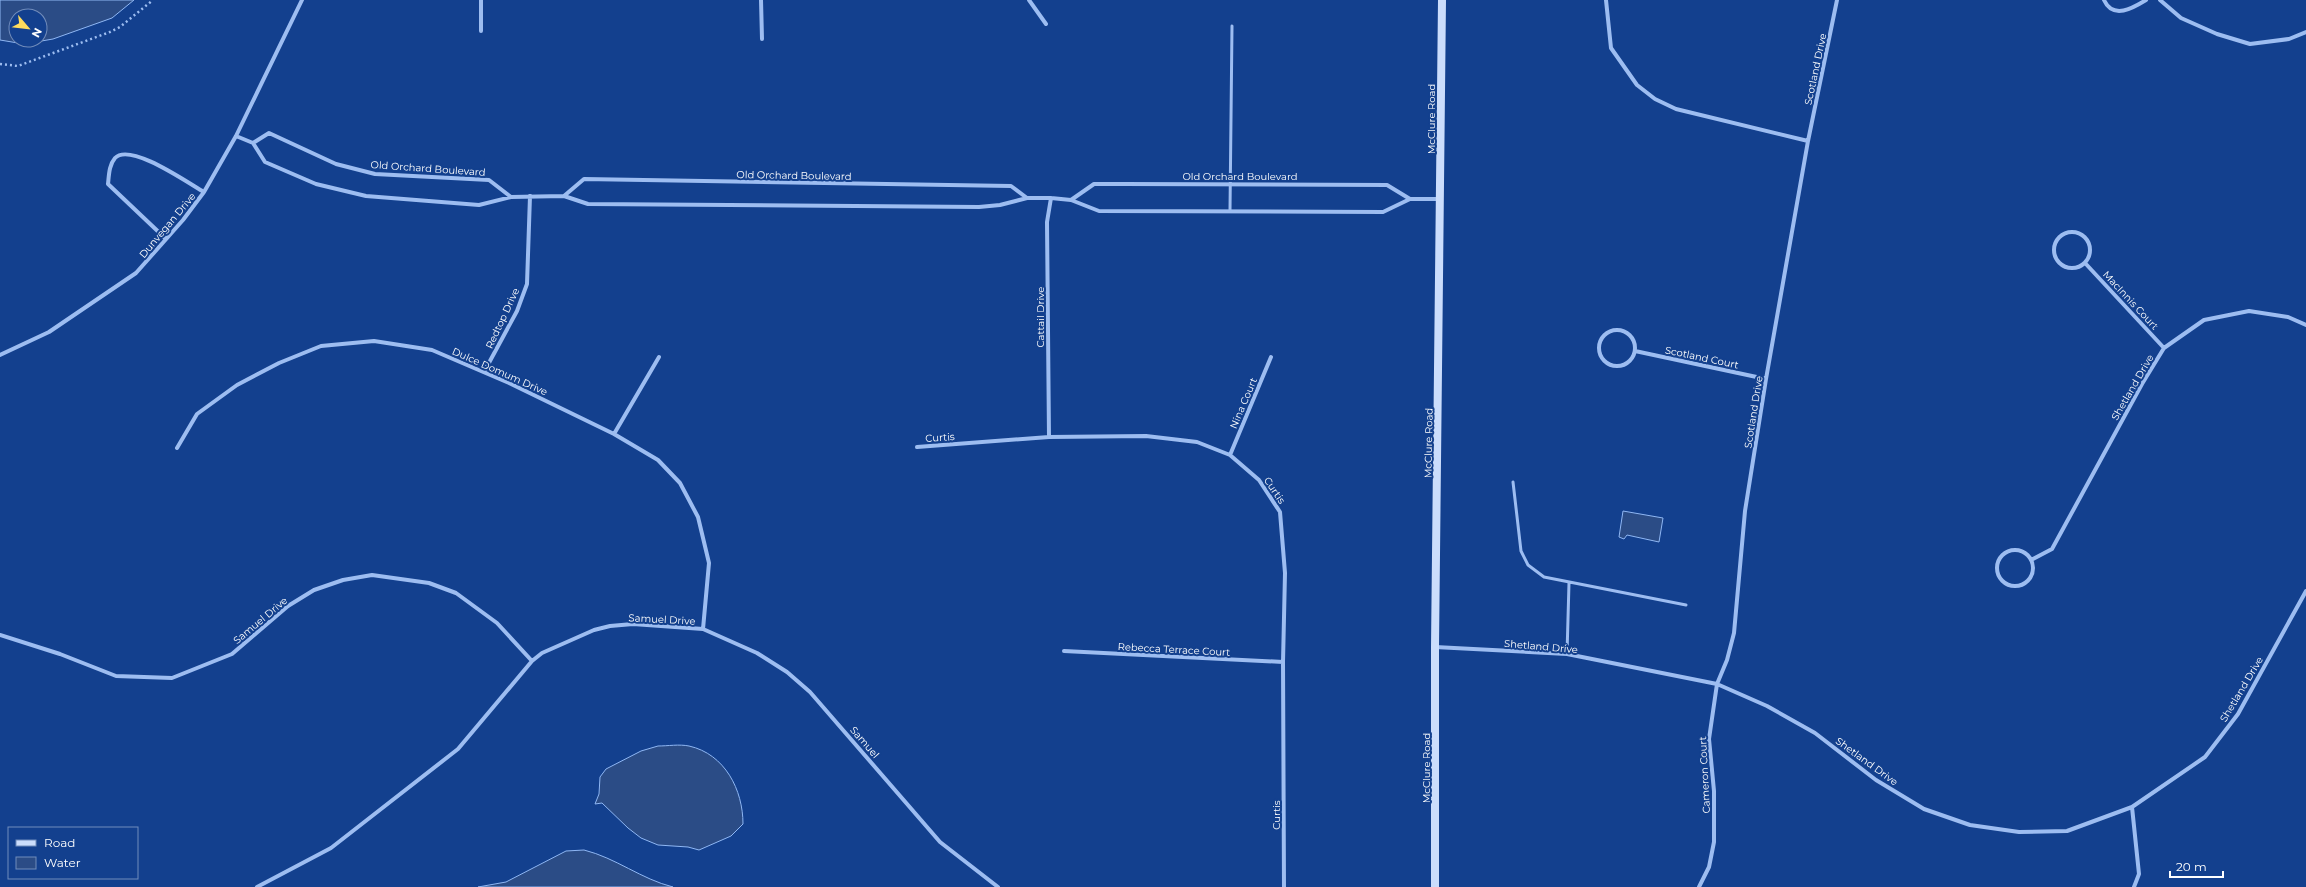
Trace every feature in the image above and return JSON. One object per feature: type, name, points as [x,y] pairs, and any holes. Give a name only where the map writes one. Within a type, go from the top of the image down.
[{"type":"street","name":"Dunvegan Drive","points":[[0,355],[49,332],[136,273],[166,239],[204,192],[236,136],[302,0]]},
{"type":"street","points":[[481,0],[481,31]]},
{"type":"street","points":[[761,0],[762,39]]},
{"type":"street","points":[[1029,0],[1046,24]]},
{"type":"street","name":"McClure Road","points":[[1435,887],[1435,647],[1442,0]]},
{"type":"street","points":[[1606,0],[1611,48],[1637,85],[1656,99],[1676,109],[1808,141]]},
{"type":"street","name":"Scotland Drive","points":[[1717,684],[1734,633],[1745,511],[1766,379],[1808,141],[1837,0]]},
{"type":"street","points":[[2104,0],[2114,10],[2122,12],[2128,11],[2146,0]]},
{"type":"street","points":[[2160,0],[2181,18],[2217,34],[2250,44],[2290,39],[2306,32]]},
{"type":"street","name":"Old Orchard Boulevard","points":[[253,143],[269,133],[336,164],[375,174],[489,180],[511,198]]},
{"type":"street","points":[[236,136],[253,143],[265,162],[316,184],[366,196],[479,205],[511,198],[530,196],[564,196],[588,204],[979,207],[1000,205],[1027,198],[1051,198],[1071,200],[1099,211],[1230,210],[1383,212],[1410,199],[1441,199]]},
{"type":"street","points":[[166,239],[108,184],[110,165],[116,157],[124,153],[141,156],[204,192]]},
{"type":"street","name":"Old Orchard Boulevard","points":[[564,196],[584,179],[1011,186],[1027,198]]},
{"type":"street","name":"Old Orchard Boulevard","points":[[1071,200],[1094,184],[1387,185],[1410,199]]},
{"type":"street","name":"Redtop Drive","points":[[484,372],[517,311],[527,284],[530,196]]},
{"type":"street","name":"Cattail Drive","points":[[1049,437],[1047,222],[1051,198]]},
{"type":"street","points":[[2072,231],[2078,232],[2087,240],[2090,252],[2085,263],[2074,268],[2068,268],[2058,262],[2054,257],[2054,245],[2060,235],[2072,231]]},
{"type":"street","name":"MacInnis Court","points":[[2085,263],[2164,348]]},
{"type":"street","name":"Shetland Drive","points":[[2032,560],[2052,549],[2142,384],[2164,348],[2204,320],[2249,311],[2288,317],[2306,325]]},
{"type":"street","points":[[1612,330],[1624,331],[1633,338],[1635,351],[1631,361],[1626,365],[1614,366],[1608,364],[1600,355],[1600,343],[1606,333],[1612,330]]},
{"type":"street","name":"Dulce Domum Drive","points":[[177,448],[197,414],[237,385],[279,363],[321,346],[374,341],[432,350],[484,372],[614,434],[658,460],[680,483],[698,517],[709,563],[703,629]]},
{"type":"street","name":"Scotland Court","points":[[1635,351],[1766,379]]},
{"type":"street","points":[[614,434],[659,357]]},
{"type":"street","name":"Nina Court","points":[[1230,455],[1271,357]]},
{"type":"street","name":"Curtis","points":[[917,447],[1049,437],[1146,436],[1197,442],[1230,455],[1259,480],[1280,512],[1285,573],[1283,662],[1284,887]]},
{"type":"street","points":[[2010,550],[2021,550],[2032,560],[2034,570],[2032,576],[2024,584],[2012,586],[2006,584],[1998,575],[1997,563],[2004,553],[2010,550]]},
{"type":"street","name":"Samuel Drive","points":[[0,635],[60,654],[116,676],[172,678],[232,654],[288,606],[314,590],[343,580],[372,575],[429,583],[456,593],[497,623],[532,661]]},
{"type":"street","name":"Shetland Drive","points":[[1435,647],[1567,654],[1717,684],[1767,706],[1815,733],[1876,780],[1924,809],[1970,825],[2019,832],[2066,831],[2132,807],[2205,757],[2238,714],[2306,591]]},
{"type":"street","name":"Samuel Drive","points":[[257,887],[331,848],[458,749],[532,661],[542,653],[594,630],[610,626],[633,624],[703,629]]},
{"type":"street","name":"Samuel","points":[[703,629],[757,653],[787,672],[810,692],[940,842],[998,887]]},
{"type":"street","name":"Rebecca Terrace Court","points":[[1064,652],[1283,662]]},
{"type":"street","name":"Cameron Court","points":[[1699,887],[1709,867],[1714,842],[1714,791],[1709,739],[1717,684]]},
{"type":"street","points":[[2132,807],[2139,874],[2134,887]]},
{"type":"lane","points":[[1230,210],[1232,26]]},
{"type":"lane","points":[[1513,482],[1521,551],[1528,565],[1544,577],[1568,583],[1686,605]]},
{"type":"lane","points":[[1567,654],[1568,583]]},
{"type":"path","points":[[0,64],[18,66],[110,32],[120,27],[153,0]]},
{"type":"water","points":[[0,0],[134,0],[112,18],[48,40],[48,8],[8,8],[8,41],[0,40]]},
{"type":"water","points":[[1623,511],[1663,518],[1659,542],[1627,535],[1624,539],[1619,537]]},
{"type":"water","points":[[658,746],[689,746],[702,750],[722,765],[730,775],[735,786],[740,799],[742,811],[743,824],[731,836],[699,850],[688,847],[658,845],[641,838],[628,828],[602,803],[595,804],[599,794],[600,777],[606,769],[641,751]]},
{"type":"water","points":[[584,850],[607,858],[650,879],[673,887],[478,887],[506,882],[566,851]]}]
